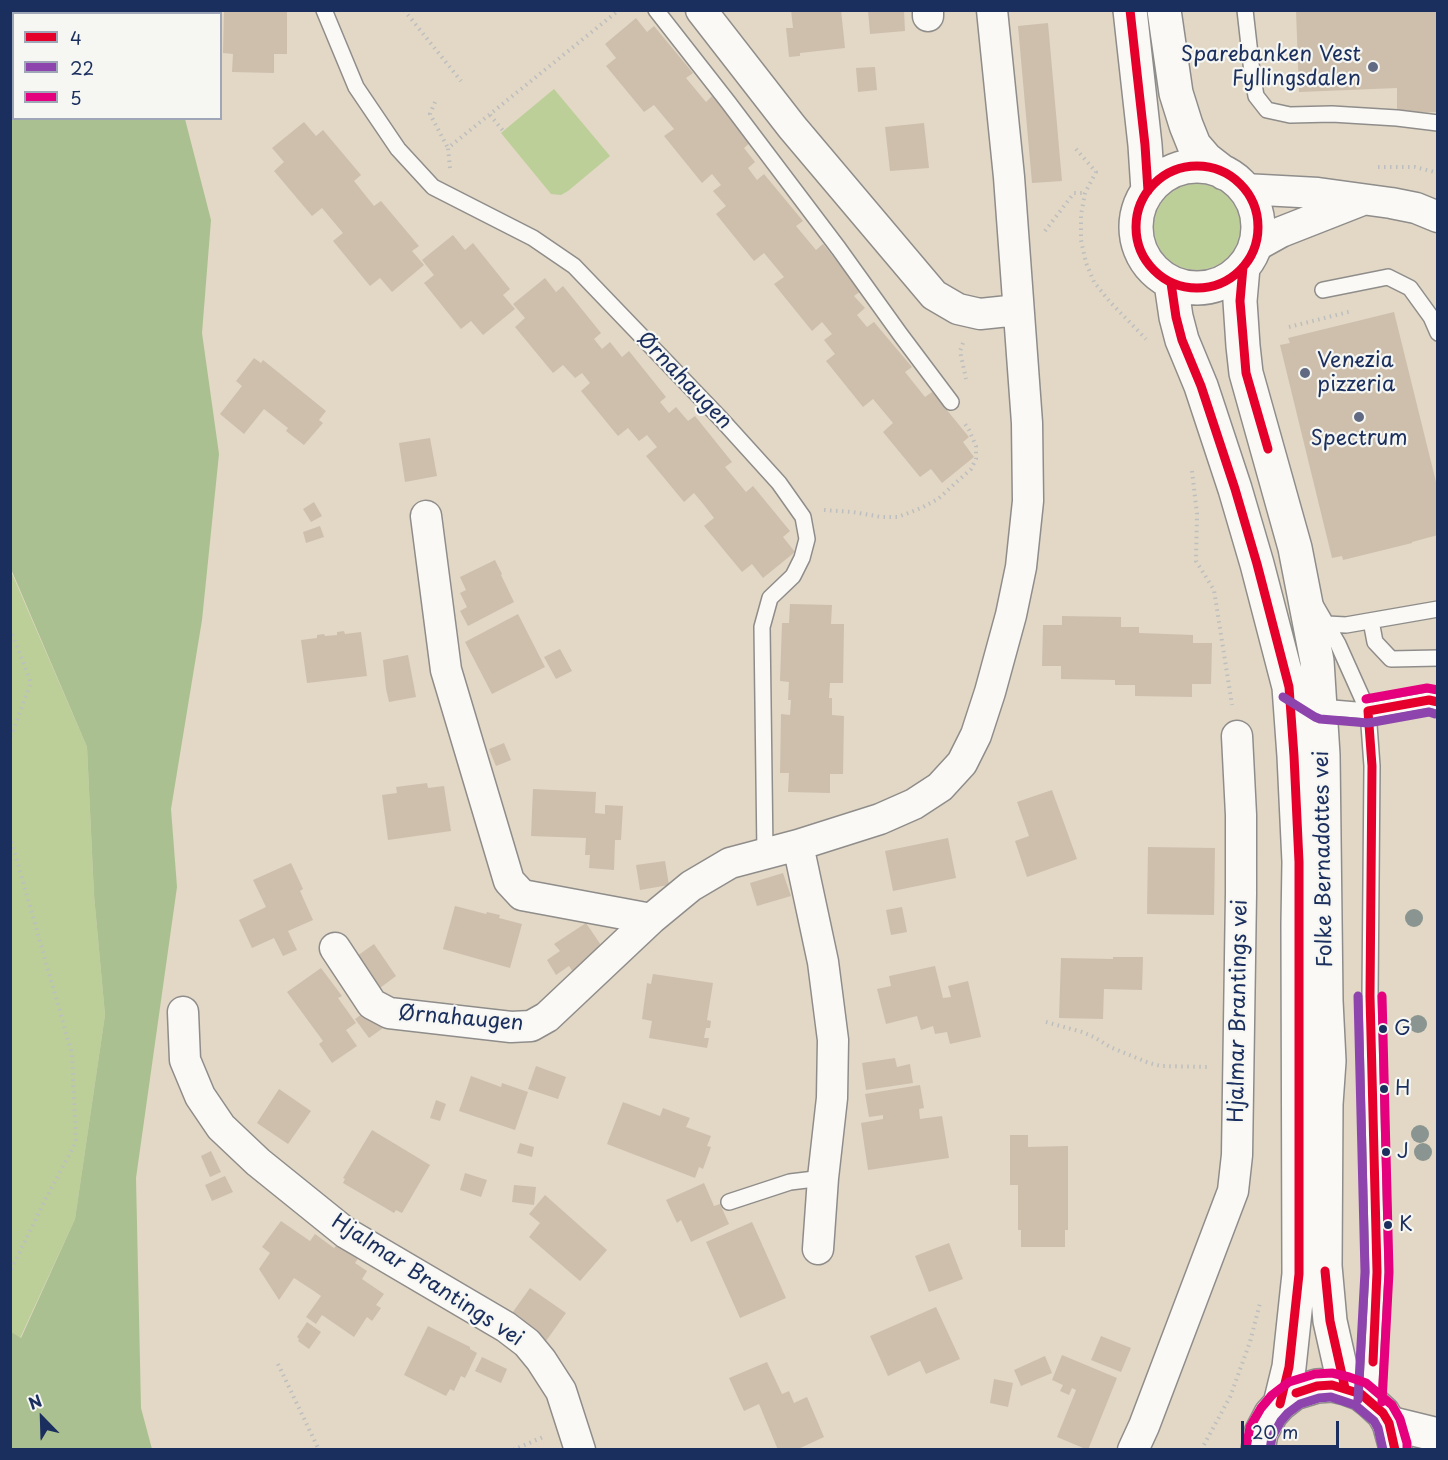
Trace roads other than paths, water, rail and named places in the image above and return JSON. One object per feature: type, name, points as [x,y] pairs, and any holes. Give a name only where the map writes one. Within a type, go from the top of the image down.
[{"type":"main road","points":[[1130,10],[1148,191]]},
{"type":"main road","points":[[1164,10],[1176,93],[1194,145],[1206,159],[1234,181],[1252,202],[1257,217],[1257,232],[1249,257],[1234,276],[1222,282],[1210,287],[1183,287],[1158,275],[1147,263],[1136,235],[1136,220],[1140,204],[1148,191],[1158,180],[1183,168],[1210,168],[1234,181]]},
{"type":"main road","name":"Folke Bernadottes vei","points":[[1249,257],[1240,301],[1246,373],[1286,516],[1302,583],[1317,661],[1321,706],[1329,1061],[1326,1104],[1325,1266],[1330,1321],[1375,1415]]},
{"type":"main road","name":"Folke Bernadottes vei","points":[[1171,283],[1182,340],[1201,386],[1236,489],[1289,687],[1299,862],[1299,1274],[1289,1367],[1280,1404]]},
{"type":"main road","points":[[1258,1449],[1261,1433],[1271,1414],[1280,1404],[1294,1394],[1317,1386],[1332,1385],[1375,1415],[1437,1435]]},
{"type":"street","points":[[701,10],[792,127],[934,295],[958,309],[980,314],[1018,310]]},
{"type":"street","name":"Ørnahaugen","points":[[335,948],[372,1004],[389,1013],[511,1027],[531,1026],[548,1017],[651,919],[691,886],[730,863],[798,845],[880,819],[914,804],[940,787],[962,763],[976,735],[990,692],[1015,596],[1021,567],[1028,501],[1027,423],[1009,177],[992,10]]},
{"type":"street","points":[[1234,181],[1416,207],[1437,217]]},
{"type":"street","points":[[1249,257],[1281,232],[1363,200]]},
{"type":"street","points":[[426,516],[446,670],[509,881],[522,895],[651,919]]},
{"type":"street","name":"Hjalmar Brantings vei","points":[[1133,1449],[1144,1426],[1233,1191],[1237,1155],[1241,893],[1241,815],[1237,736]]},
{"type":"street","points":[[798,845],[823,962],[833,1040],[832,1098],[818,1249]]},
{"type":"street","name":"Hjalmar Brantings vei","points":[[183,1012],[185,1060],[200,1096],[221,1127],[258,1162],[346,1233],[506,1327],[527,1343],[542,1360],[561,1390],[580,1449]]},
{"type":"lane","name":"Ørnahaugen","points":[[324,10],[356,87],[398,149],[433,188],[533,238],[574,266],[758,459],[779,483],[803,517],[807,539],[802,558],[793,576],[770,598],[762,627],[765,853]]},
{"type":"lane","points":[[656,10],[728,102],[951,402]]},
{"type":"lane","points":[[1245,10],[1256,96],[1267,110],[1290,116],[1332,114],[1437,123]]},
{"type":"lane","points":[[1323,290],[1388,277],[1410,288],[1431,317],[1437,333]]},
{"type":"lane","points":[[1302,583],[1338,644],[1368,711],[1372,766],[1370,996],[1377,1272],[1375,1415]]},
{"type":"lane","points":[[1327,624],[1346,625],[1437,609]]},
{"type":"lane","points":[[1371,621],[1375,642],[1391,658],[1437,658]]},
{"type":"lane","points":[[1289,687],[1321,706],[1368,711],[1429,700],[1437,702]]},
{"type":"lane","points":[[729,1202],[790,1182],[823,1178]]},
{"type":"place","name":"Sparebanken Vest Fyllingsdalen","points":[[1373,67]]},
{"type":"place","name":"Venezia pizzeria","points":[[1305,373]]},
{"type":"place","name":"Spectrum","points":[[1359,417]]},
{"type":"place","name":"G","points":[[1383,1029]]},
{"type":"place","name":"H","points":[[1384,1089]]},
{"type":"place","name":"J","points":[[1386,1152]]},
{"type":"place","name":"K","points":[[1388,1225]]}]
